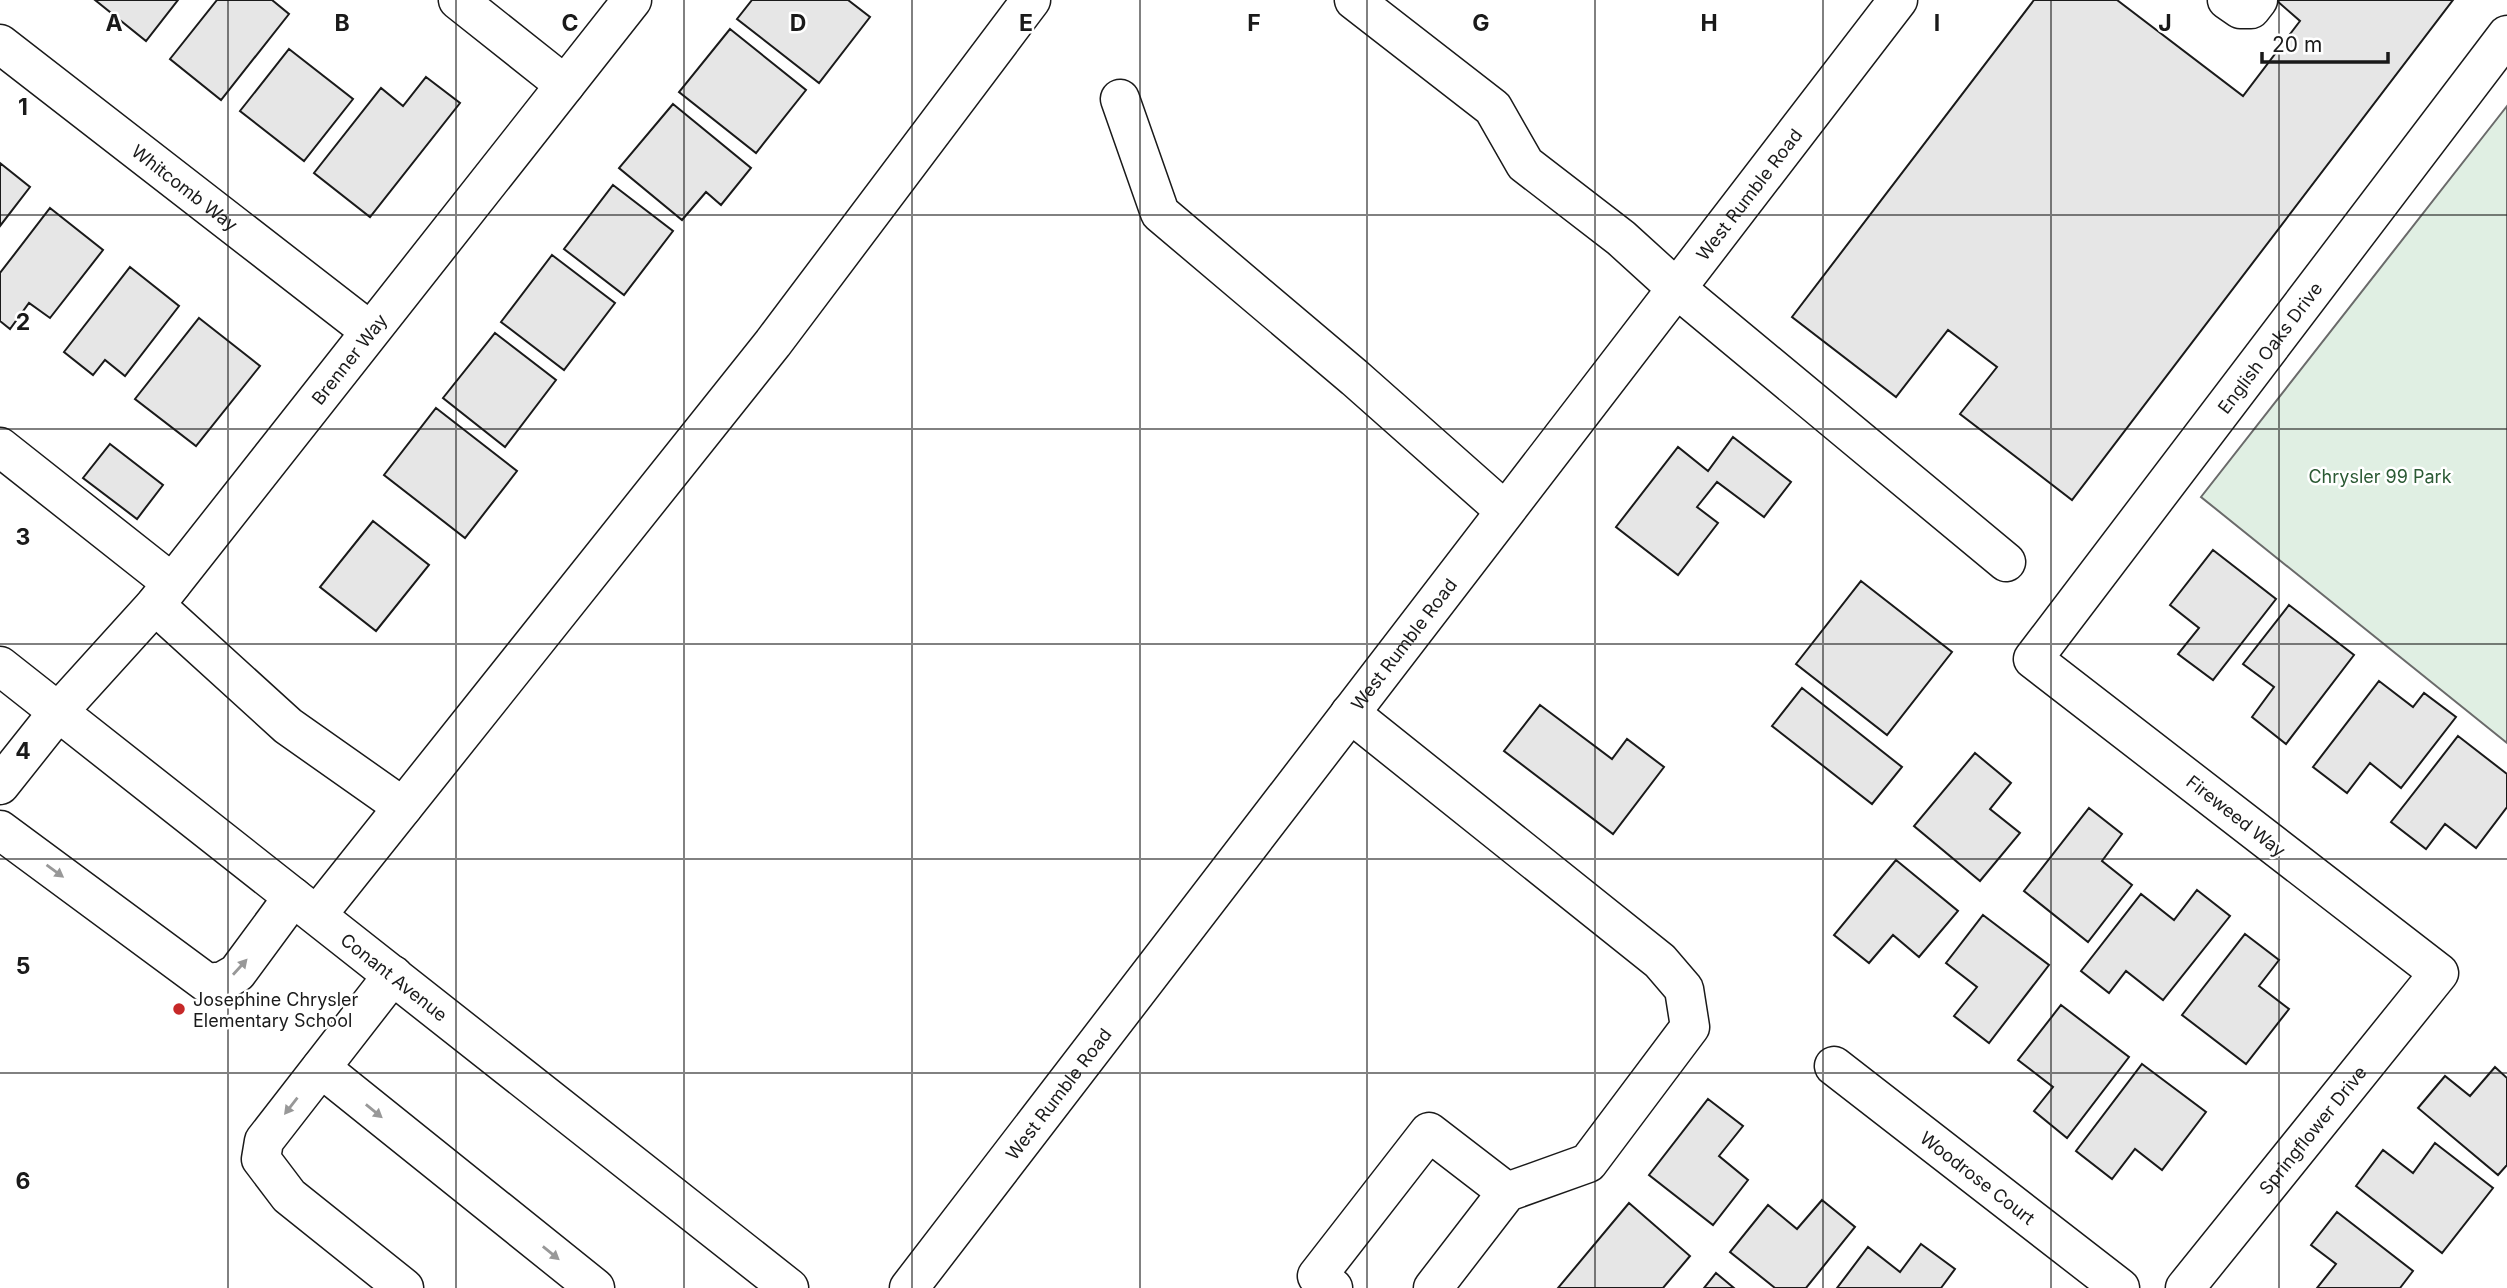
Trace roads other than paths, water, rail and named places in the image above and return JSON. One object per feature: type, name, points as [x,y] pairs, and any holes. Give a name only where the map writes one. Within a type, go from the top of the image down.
[{"type":"street","points":[[458,0],[565,85]]},
{"type":"street","name":"Brenner Way","points":[[0,785],[58,712],[164,594],[632,0]]},
{"type":"street","points":[[0,830],[207,983],[223,981],[237,973],[403,807],[773,343],[1031,0]]},
{"type":"street","points":[[1354,0],[1493,108],[1525,164],[1621,238],[1676,288],[2006,562]]},
{"type":"street","name":"West Rumble Road","points":[[909,1288],[1898,0]]},
{"type":"street","points":[[2227,0],[2240,9],[2251,9],[2258,0]]},
{"type":"street","name":"English Oaks Drive","points":[[2033,659],[2507,35]]},
{"type":"street","name":"Whitcomb Way","points":[[0,44],[370,331]]},
{"type":"street","points":[[1120,99],[1160,213],[1504,510]]},
{"type":"street","points":[[0,447],[164,594],[288,726],[403,807]]},
{"type":"street","name":"Fireweed Way","points":[[2033,659],[2439,973]]},
{"type":"street","name":"Conant Avenue","points":[[0,666],[789,1288]]},
{"type":"street","points":[[1350,713],[1660,961],[1684,989],[1690,1027],[1588,1164],[1507,1192],[1433,1288]]},
{"type":"street","name":"Springflower Drive","points":[[2185,1288],[2439,973]]},
{"type":"street","points":[[393,975],[264,1141],[261,1159],[289,1196],[404,1288]]},
{"type":"street","name":"Woodrose Court","points":[[1834,1066],[2120,1288]]},
{"type":"street","points":[[321,1068],[595,1288]]},
{"type":"street","points":[[1333,1288],[1317,1276],[1429,1132],[1507,1192]]},
{"type":"place","name":"Josephine Chrysler Elementary School","points":[[179,1009]]},
{"type":"park label","name":"Chrysler 99 Park","points":[[2380,476]]}]
